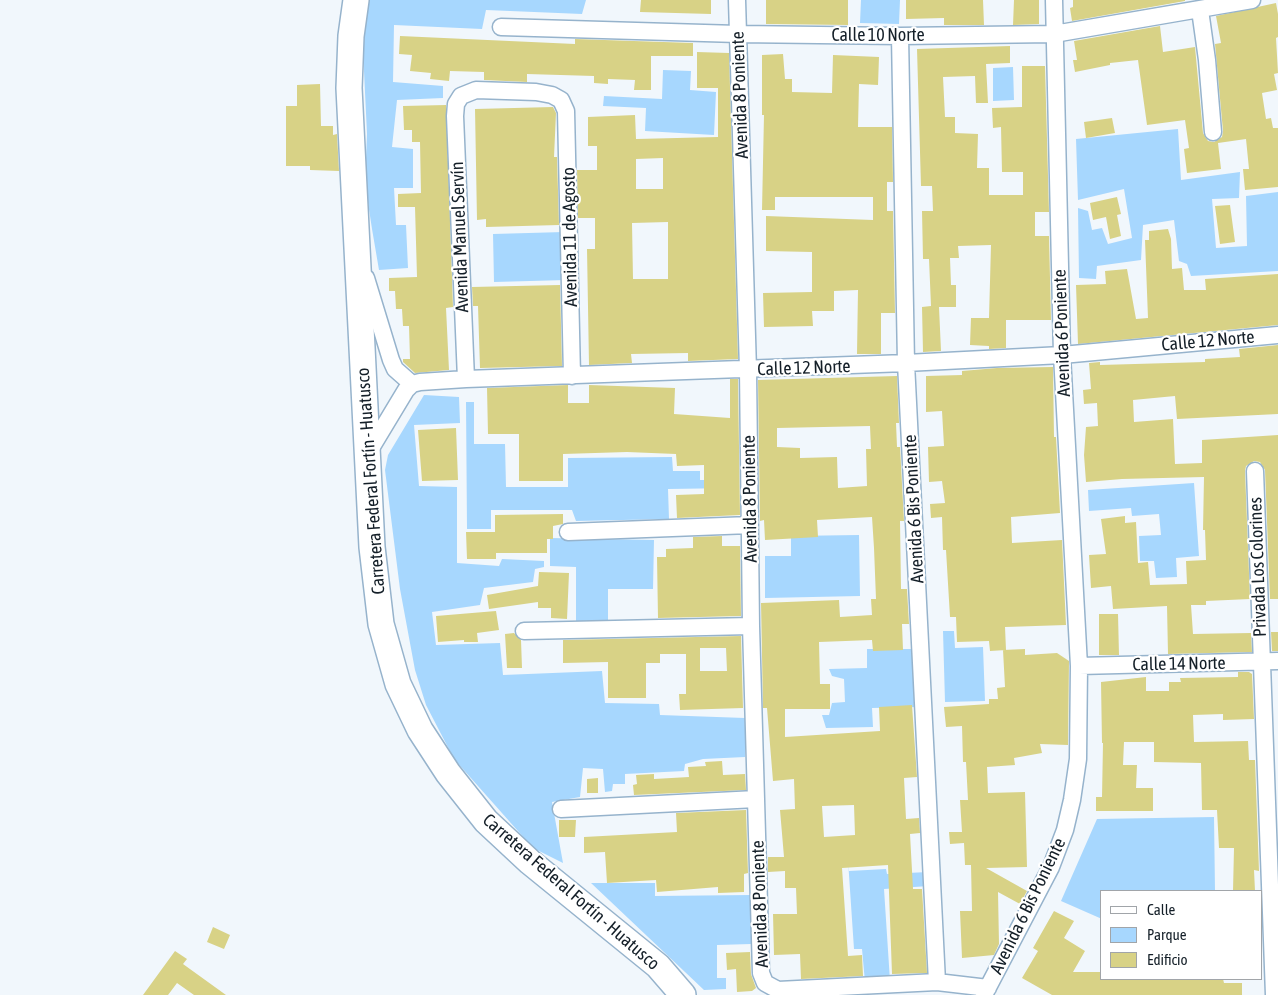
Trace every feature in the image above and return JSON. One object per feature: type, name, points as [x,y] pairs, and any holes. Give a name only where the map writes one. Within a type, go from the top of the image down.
[{"type":"main road","name":"Carretera Federal Fortín - Huatusco","points":[[356,0],[351,36],[349,88],[372,547],[381,624],[398,684],[420,730],[448,773],[486,821],[530,862],[658,966],[684,995]]},
{"type":"street","name":"Avenida 8 Poniente","points":[[737,0],[748,370],[759,959],[765,983],[778,990],[937,982]]},
{"type":"street","name":"Avenida 6 Poniente","points":[[1054,0],[1062,355],[1079,666]]},
{"type":"street","name":"Calle 10 Norte","points":[[501,27],[738,34],[900,36],[1054,34],[1252,0]]},
{"type":"street","points":[[1200,10],[1208,60],[1213,132]]},
{"type":"street","name":"Avenida 6 Bis Poniente","points":[[900,36],[906,363],[937,982]]},
{"type":"street","name":"Avenida Manuel Servín","points":[[466,378],[454,116],[461,96],[476,90],[536,92],[552,94],[561,100]]},
{"type":"street","name":"Avenida 11 de Agosto","points":[[561,100],[566,111],[568,126],[572,376]]},
{"type":"street","points":[[358,255],[391,360],[395,369],[412,384],[368,453]]},
{"type":"street","name":"Calle 12 Norte","points":[[412,384],[466,378],[748,370],[1062,355],[1278,335]]},
{"type":"street","name":"Privada Los Colorines","points":[[1255,471],[1274,995]]},
{"type":"street","points":[[568,532],[750,525]]},
{"type":"street","points":[[524,631],[752,626]]},
{"type":"street","name":"Calle 14 Norte","points":[[1079,666],[1278,661]]},
{"type":"street","name":"Avenida 6 Bis Poniente","points":[[986,992],[1051,867],[1065,830],[1078,759],[1079,666]]},
{"type":"street","points":[[561,809],[756,799]]},
{"type":"street","points":[[937,982],[986,992]]},
{"type":"green space","points":[[365,0],[586,0],[582,14],[486,10],[482,29],[394,25],[393,82],[443,86],[443,98],[397,100],[392,147],[413,149],[413,188],[394,188],[396,225],[406,225],[408,268],[379,270],[372,229],[365,183],[367,134],[363,50]]},
{"type":"green space","points":[[861,0],[900,0],[899,24],[860,23]]},
{"type":"green space","points":[[1013,67],[1014,100],[993,101],[993,68]]},
{"type":"green space","points":[[663,70],[691,71],[690,90],[716,92],[714,135],[645,131],[646,108],[603,106],[604,96],[662,99]]},
{"type":"green space","points":[[1178,129],[1181,180],[1240,172],[1239,198],[1212,199],[1216,248],[1247,246],[1246,196],[1278,192],[1278,271],[1191,276],[1187,264],[1179,261],[1174,220],[1143,225],[1141,260],[1097,266],[1096,279],[1079,278],[1078,208],[1088,211],[1092,230],[1102,228],[1108,244],[1132,238],[1124,189],[1078,200],[1076,139]]},
{"type":"green space","points":[[564,232],[566,280],[494,282],[493,234]]},
{"type":"green space","points":[[424,395],[459,397],[460,423],[414,425],[419,486],[457,487],[457,563],[499,566],[502,559],[544,561],[544,567],[535,569],[533,582],[484,588],[480,605],[432,612],[436,645],[500,643],[503,675],[602,671],[605,703],[659,704],[660,715],[745,718],[745,757],[703,759],[685,764],[684,771],[625,774],[625,784],[613,784],[612,791],[605,792],[603,769],[583,768],[580,797],[552,802],[563,863],[533,848],[454,759],[426,705],[415,670],[400,589],[385,470],[388,455]]},
{"type":"green space","points":[[466,402],[474,402],[474,444],[505,444],[506,487],[568,487],[568,458],[672,457],[673,471],[700,471],[700,480],[736,480],[734,488],[668,489],[669,519],[576,521],[572,510],[491,510],[491,529],[467,529]]},
{"type":"green space","points":[[1194,483],[1199,556],[1176,558],[1177,577],[1156,578],[1154,561],[1140,561],[1139,536],[1161,535],[1159,514],[1132,516],[1131,508],[1089,511],[1088,490]]},
{"type":"green space","points":[[859,535],[860,596],[765,598],[765,556],[791,556],[791,536]]},
{"type":"green space","points":[[550,538],[654,540],[653,589],[608,589],[608,621],[576,621],[576,567],[550,566]]},
{"type":"green space","points":[[943,631],[954,631],[955,648],[983,647],[985,701],[945,702]]},
{"type":"green space","points":[[867,649],[917,649],[918,707],[872,708],[873,727],[826,728],[822,715],[829,715],[832,703],[845,702],[844,679],[832,676],[829,669],[867,668]]},
{"type":"green space","points":[[1214,817],[1215,890],[1100,890],[1100,918],[1061,901],[1097,819]]},
{"type":"green space","points":[[848,860],[849,871],[886,869],[887,874],[928,872],[929,886],[884,889],[890,981],[865,982],[862,949],[854,949]]},
{"type":"green space","points":[[591,883],[655,883],[655,896],[751,895],[751,944],[717,945],[717,978],[726,978],[726,989],[704,990]]},
{"type":"building","points":[[641,0],[711,0],[711,14],[640,12]]},
{"type":"building","points":[[766,0],[848,0],[848,25],[766,24]]},
{"type":"building","points":[[906,0],[983,0],[984,25],[944,25],[944,18],[906,19]]},
{"type":"building","points":[[1014,0],[1039,0],[1039,24],[1013,25]]},
{"type":"building","points":[[1073,0],[1185,1],[1072,21],[1070,8],[1073,7]]},
{"type":"building","points":[[1276,3],[1278,14],[1278,37],[1276,38],[1278,73],[1274,74],[1277,90],[1262,93],[1266,119],[1271,118],[1273,128],[1278,128],[1278,187],[1245,190],[1243,169],[1249,169],[1246,139],[1218,143],[1221,169],[1187,173],[1184,149],[1189,148],[1185,120],[1147,125],[1138,60],[1110,63],[1110,65],[1075,72],[1073,60],[1077,60],[1074,41],[1160,26],[1163,52],[1195,47],[1203,133],[1208,141],[1214,142],[1222,137],[1223,131],[1215,44],[1221,43],[1216,16]]},
{"type":"building","points":[[400,36],[575,44],[575,39],[693,43],[693,56],[651,56],[651,90],[634,90],[635,80],[608,79],[608,84],[594,83],[594,76],[527,74],[527,82],[484,80],[484,72],[450,71],[449,81],[430,79],[431,73],[410,71],[412,55],[399,54]]},
{"type":"building","points":[[1010,46],[1010,63],[986,64],[988,103],[976,103],[975,76],[943,77],[945,117],[955,117],[955,133],[978,134],[977,168],[989,168],[989,195],[1023,195],[1023,172],[1002,172],[1001,127],[993,128],[992,108],[1022,107],[1022,66],[1045,66],[1049,212],[1035,212],[1035,236],[1049,236],[1051,320],[1006,320],[1006,348],[989,349],[989,346],[970,345],[971,318],[989,318],[991,245],[958,246],[959,258],[950,258],[951,285],[956,285],[956,307],[939,307],[941,351],[923,352],[922,307],[931,306],[929,259],[923,259],[922,211],[933,211],[932,186],[921,186],[917,49]]},
{"type":"building","points":[[697,52],[729,53],[738,359],[688,361],[688,353],[631,354],[632,363],[589,365],[587,249],[595,249],[595,218],[578,218],[577,170],[597,170],[597,146],[588,146],[588,117],[635,115],[636,139],[718,137],[718,88],[697,88]],"holes":[[[663,158],[663,189],[636,189],[636,159]],[[668,222],[668,279],[633,279],[632,223]]]},
{"type":"building","points":[[783,54],[785,79],[792,79],[792,92],[832,93],[833,55],[879,57],[878,85],[859,84],[858,127],[892,127],[893,182],[887,182],[887,211],[893,211],[895,313],[881,313],[881,354],[857,354],[858,290],[834,291],[834,311],[812,311],[813,326],[764,327],[763,293],[812,292],[812,252],[766,251],[766,216],[873,220],[873,197],[775,197],[775,210],[762,210],[764,115],[762,115],[762,55]]},
{"type":"building","points":[[320,84],[321,126],[333,126],[333,135],[337,134],[339,171],[310,170],[310,166],[286,166],[286,106],[297,106],[297,85]]},
{"type":"building","points":[[446,105],[453,307],[446,308],[449,370],[415,373],[403,362],[403,359],[410,359],[409,326],[403,326],[402,309],[396,309],[395,291],[389,291],[389,278],[417,277],[415,207],[398,207],[398,194],[421,193],[420,142],[412,142],[412,130],[404,130],[403,106]]},
{"type":"building","points":[[553,107],[556,113],[554,157],[557,157],[559,225],[486,227],[486,219],[477,220],[475,109]]},
{"type":"building","points":[[1112,118],[1115,133],[1086,138],[1084,122]]},
{"type":"building","points":[[1117,197],[1121,214],[1117,215],[1121,236],[1110,239],[1106,217],[1093,220],[1090,203]]},
{"type":"building","points":[[1230,205],[1235,242],[1220,244],[1215,206]]},
{"type":"building","points":[[1168,229],[1171,239],[1172,269],[1182,268],[1184,290],[1206,290],[1205,279],[1278,274],[1278,325],[1078,344],[1076,285],[1106,284],[1105,271],[1127,269],[1136,319],[1148,318],[1145,240],[1149,240],[1149,231]]},
{"type":"building","points":[[560,285],[562,366],[480,368],[478,306],[473,306],[472,287]]},
{"type":"building","points":[[1278,345],[1278,414],[1177,419],[1175,396],[1133,400],[1134,422],[1173,419],[1175,464],[1202,463],[1202,440],[1278,435],[1278,599],[1270,599],[1265,470],[1260,462],[1254,461],[1246,466],[1245,471],[1250,599],[1206,601],[1206,605],[1191,605],[1193,634],[1251,633],[1252,652],[1168,654],[1167,606],[1113,609],[1111,586],[1091,588],[1089,555],[1106,554],[1101,519],[1125,516],[1125,523],[1136,522],[1138,563],[1148,562],[1150,585],[1187,584],[1186,561],[1206,560],[1205,530],[1203,530],[1204,477],[1086,482],[1084,455],[1086,427],[1098,426],[1097,403],[1084,404],[1083,390],[1091,389],[1089,363],[1100,362],[1100,365],[1205,362],[1205,359],[1240,357],[1239,349]]},
{"type":"building","points":[[1053,367],[1054,437],[1056,437],[1060,513],[1011,517],[1012,543],[1062,540],[1066,625],[1005,627],[1006,650],[990,651],[989,641],[957,642],[956,617],[950,617],[946,550],[943,550],[942,517],[931,518],[930,504],[945,503],[942,481],[929,482],[928,447],[944,446],[942,411],[926,412],[926,376],[962,375],[962,371],[997,368]]},
{"type":"building","points":[[897,376],[899,423],[896,423],[897,447],[900,447],[904,521],[900,521],[901,589],[907,589],[909,624],[902,624],[903,650],[873,651],[872,640],[819,642],[820,684],[830,684],[830,709],[785,709],[785,737],[880,731],[879,707],[912,705],[917,777],[904,778],[906,819],[919,818],[920,833],[910,834],[913,889],[922,889],[927,973],[892,974],[888,865],[842,868],[848,956],[862,955],[863,976],[801,979],[800,954],[774,955],[773,914],[797,914],[796,888],[785,888],[785,871],[768,872],[768,857],[784,857],[780,810],[795,809],[794,779],[773,781],[767,708],[763,708],[761,603],[839,600],[840,617],[872,615],[871,599],[876,599],[872,517],[817,520],[818,537],[765,540],[764,520],[760,521],[758,380]],"holes":[[[870,426],[871,449],[866,449],[867,486],[838,488],[837,457],[800,458],[800,448],[777,447],[777,428]],[[854,805],[855,835],[824,837],[822,806]]]},
{"type":"building","points":[[730,379],[738,379],[740,515],[677,518],[676,495],[704,494],[704,465],[677,466],[676,454],[627,452],[563,454],[563,481],[519,481],[519,434],[488,434],[487,388],[568,385],[568,403],[589,403],[589,385],[675,388],[674,414],[730,418]]},
{"type":"building","points":[[456,428],[458,480],[422,481],[418,430]]},
{"type":"building","points":[[563,514],[563,524],[553,526],[553,539],[547,539],[547,553],[496,553],[496,559],[467,559],[466,532],[495,532],[495,515]]},
{"type":"building","points":[[722,536],[722,546],[740,546],[741,616],[658,618],[657,557],[666,557],[666,549],[693,548],[693,537]]},
{"type":"building","points":[[539,572],[569,573],[567,619],[551,618],[551,608],[538,608],[538,602],[489,609],[487,595],[538,586]]},
{"type":"building","points":[[496,611],[499,630],[477,633],[478,642],[464,642],[464,640],[438,642],[436,616]]},
{"type":"building","points":[[1099,614],[1118,614],[1119,655],[1099,655]]},
{"type":"building","points":[[1271,632],[1278,632],[1278,651],[1272,651]]},
{"type":"building","points":[[514,633],[521,640],[522,668],[507,668],[505,634]]},
{"type":"building","points":[[741,636],[743,708],[680,710],[679,694],[686,694],[686,654],[660,654],[660,663],[646,663],[646,698],[608,698],[608,662],[563,663],[563,640]],"holes":[[[700,648],[726,648],[727,671],[700,671]]]},
{"type":"building","points":[[1025,649],[1025,655],[1057,653],[1069,661],[1068,745],[1040,744],[1042,753],[1014,758],[1015,765],[987,767],[988,793],[1025,792],[1027,867],[986,868],[1027,891],[1020,904],[998,892],[999,944],[994,955],[962,958],[960,911],[972,911],[971,865],[965,865],[964,843],[950,844],[949,832],[962,832],[960,800],[968,800],[966,762],[963,762],[962,726],[946,727],[944,707],[989,704],[989,699],[998,699],[997,688],[1005,687],[1003,650]]},
{"type":"building","points":[[1238,672],[1249,672],[1252,674],[1254,719],[1223,720],[1223,714],[1193,715],[1194,742],[1248,741],[1249,760],[1255,760],[1259,871],[1254,870],[1255,890],[1233,890],[1234,848],[1219,848],[1217,810],[1202,810],[1201,763],[1154,762],[1154,742],[1124,742],[1123,765],[1137,765],[1136,788],[1153,788],[1153,811],[1096,811],[1096,797],[1102,797],[1101,682],[1146,677],[1146,691],[1169,691],[1169,682],[1181,682],[1180,678],[1238,677]]},
{"type":"building","points":[[722,761],[723,775],[745,774],[746,790],[634,795],[633,785],[637,784],[636,775],[654,774],[654,779],[689,777],[688,767],[706,766],[705,762]]},
{"type":"building","points":[[598,778],[598,793],[587,793],[587,779]]},
{"type":"building","points":[[746,810],[748,873],[744,874],[744,892],[718,893],[718,887],[657,892],[656,880],[607,883],[605,852],[584,853],[584,837],[677,832],[676,813]]},
{"type":"building","points":[[559,820],[576,820],[575,837],[559,837]]},
{"type":"building","points":[[1054,911],[1074,921],[1064,938],[1085,951],[1073,972],[1100,972],[1100,980],[1223,980],[1224,983],[1242,983],[1242,995],[1052,995],[1022,978],[1038,951],[1033,948]]},
{"type":"building","points":[[213,927],[230,935],[224,949],[207,942]]},
{"type":"building","points":[[175,951],[187,959],[183,964],[226,995],[194,995],[177,983],[168,995],[143,995]]},
{"type":"building","points":[[750,952],[751,974],[756,988],[752,991],[737,992],[736,969],[727,970],[726,953]]}]
